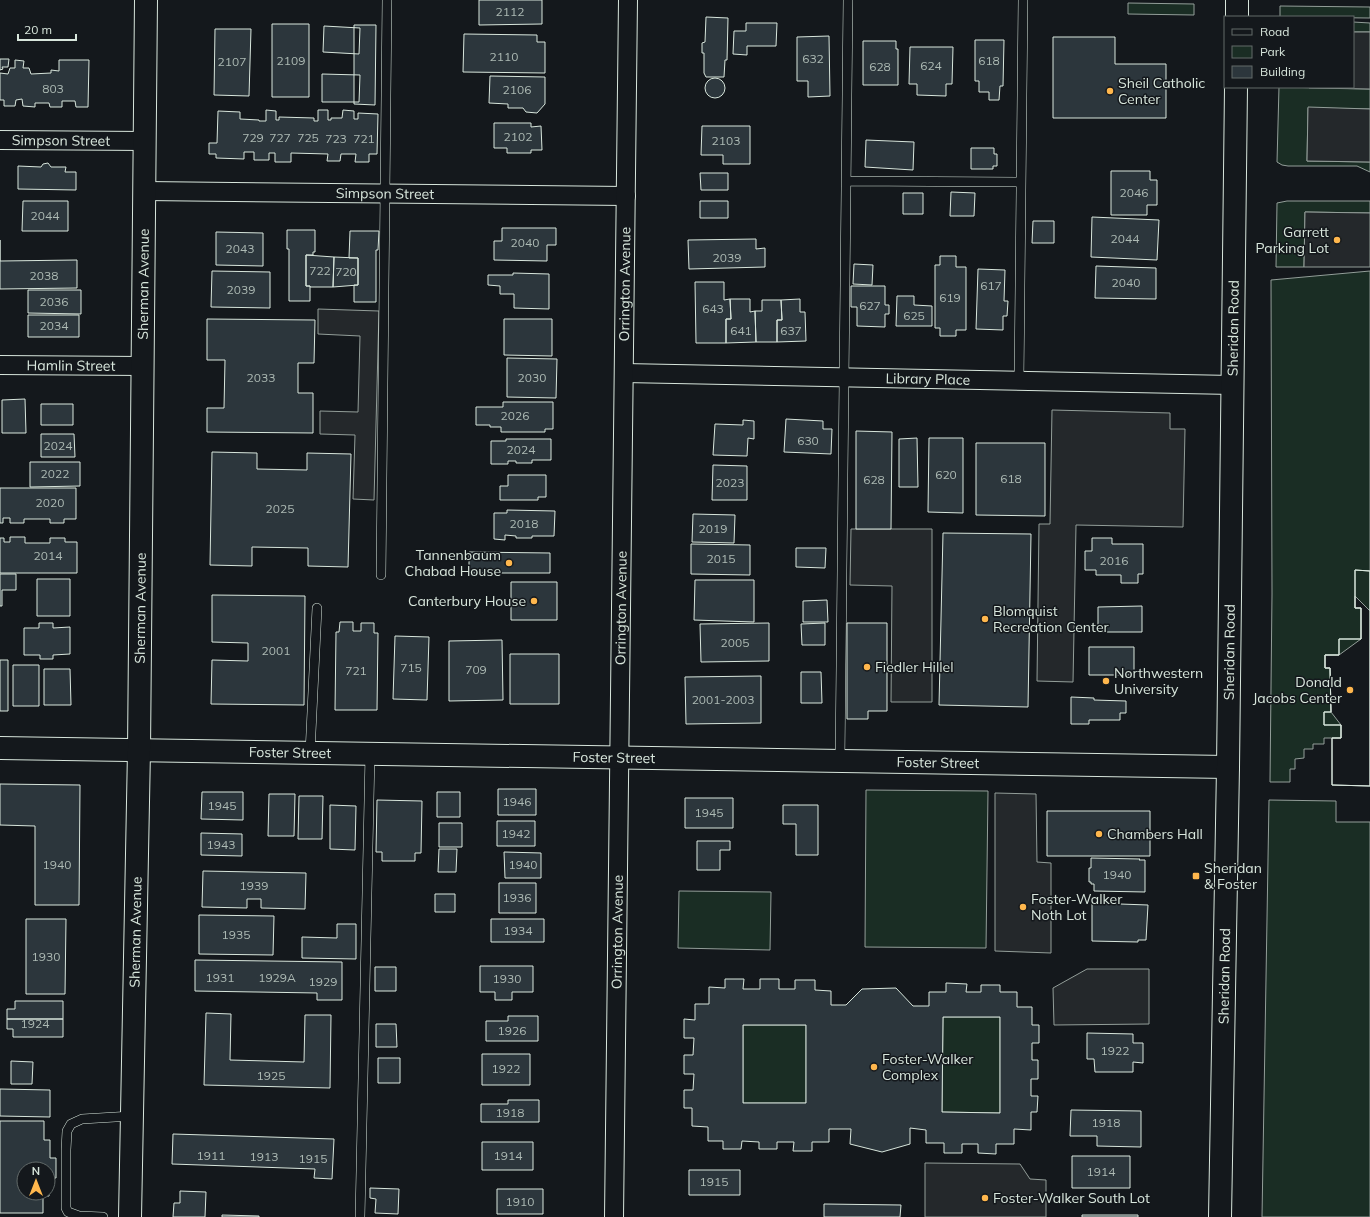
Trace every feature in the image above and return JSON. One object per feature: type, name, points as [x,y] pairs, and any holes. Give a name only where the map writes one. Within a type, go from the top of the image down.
[{"type":"street","name":"Sherman Avenue","points":[[130,1217],[139,750],[146,0]]},
{"type":"street","name":"Orrington Avenue","points":[[614,1217],[628,0]]},
{"type":"street","points":[[1237,0],[1237,16]]},
{"type":"street","name":"Sheridan Road","points":[[1220,1217],[1228,767],[1236,88]]},
{"type":"street","name":"Simpson Street","points":[[0,140],[145,141]]},
{"type":"street","name":"Simpson Street","points":[[145,190],[626,196]]},
{"type":"street","name":"Hamlin Street","points":[[0,365],[142,366]]},
{"type":"street","name":"Library Place","points":[[624,373],[1233,385]]},
{"type":"street","name":"Foster Street","points":[[0,748],[1228,767]]},
{"type":"lane","points":[[381,575],[386,0]]},
{"type":"lane","points":[[840,761],[848,0]]},
{"type":"lane","points":[[1019,381],[1023,0]]},
{"type":"lane","points":[[846,181],[1021,182]]},
{"type":"lane","points":[[310,753],[317,608]]},
{"type":"lane","points":[[360,1217],[370,754]]},
{"type":"lane","points":[[102,1217],[79,1216],[68,1212],[66,1208],[65,1172],[67,1131],[71,1124],[82,1119],[132,1116]]},
{"type":"green space","points":[[1128,3],[1194,4],[1194,15],[1128,14]]},
{"type":"green space","points":[[1280,6],[1370,7],[1370,18],[1354,18],[1354,16],[1280,16]]},
{"type":"green space","points":[[1354,22],[1370,23],[1370,32],[1354,32]]},
{"type":"green space","points":[[1279,88],[1370,89],[1370,109],[1308,108],[1307,161],[1370,162],[1370,172],[1357,166],[1288,166],[1277,162]]},
{"type":"green space","points":[[1287,201],[1370,201],[1370,213],[1305,212],[1304,267],[1276,267],[1277,203]]},
{"type":"green space","points":[[1370,271],[1370,611],[1355,596],[1355,608],[1361,608],[1361,639],[1339,655],[1325,655],[1325,668],[1330,668],[1331,712],[1341,725],[1341,738],[1324,738],[1324,744],[1313,744],[1313,749],[1304,749],[1304,758],[1295,759],[1295,769],[1290,769],[1290,782],[1270,782],[1272,594],[1271,280]]},
{"type":"green space","points":[[866,790],[988,791],[986,948],[865,947]]},
{"type":"green space","points":[[1269,800],[1336,801],[1336,822],[1370,822],[1370,1217],[1262,1217]]},
{"type":"green space","points":[[679,891],[771,892],[770,950],[678,948]]},
{"type":"green space","points":[[943,1017],[1000,1017],[1000,1113],[942,1112]]},
{"type":"green space","points":[[743,1025],[806,1025],[806,1103],[743,1103]]},
{"type":"shaded area","points":[[1354,32],[1370,32],[1370,89],[1309,88],[1354,88]]},
{"type":"shaded area","points":[[1308,107],[1370,109],[1370,162],[1307,161]]},
{"type":"shaded area","name":"Garrett Parking Lot","points":[[1305,212],[1370,213],[1370,267],[1304,267]]},
{"type":"shaded area","points":[[318,309],[379,311],[374,500],[353,499],[355,435],[320,434],[320,411],[358,412],[360,336],[318,334]]},
{"type":"shaded area","points":[[1052,410],[1170,413],[1170,429],[1185,429],[1183,527],[1076,525],[1073,682],[1037,681],[1039,524],[1050,524]]},
{"type":"shaded area","points":[[851,529],[932,529],[932,702],[891,702],[892,586],[850,585]]},
{"type":"shaded area","name":"Foster-Walker Noth Lot","points":[[995,793],[1036,794],[1037,862],[1051,863],[1051,953],[995,951]]},
{"type":"shaded area","points":[[1087,969],[1149,969],[1149,1024],[1054,1025],[1053,988]]},
{"type":"shaded area","name":"Foster-Walker South Lot","points":[[925,1163],[1020,1164],[1030,1179],[1046,1180],[1046,1217],[925,1217]]},
{"type":"building","points":[[479,0],[542,0],[542,24],[479,25]]},
{"type":"building","points":[[706,17],[728,18],[727,60],[725,60],[724,77],[706,77],[704,73],[704,53],[702,53],[702,43],[705,42]]},
{"type":"building","points":[[746,23],[777,23],[776,46],[747,46],[747,55],[733,54],[734,31],[746,31]]},
{"type":"building","points":[[272,24],[309,24],[309,97],[272,97]]},
{"type":"building","points":[[354,25],[376,25],[375,105],[354,104]]},
{"type":"building","points":[[324,26],[360,28],[359,54],[323,52]]},
{"type":"building","points":[[215,29],[251,29],[249,96],[214,95]]},
{"type":"building","points":[[464,34],[537,35],[537,42],[545,42],[545,73],[463,72]]},
{"type":"building","points":[[829,36],[830,96],[808,97],[808,81],[797,81],[797,37]]},
{"type":"building","name":"Sheil Catholic Center","points":[[1053,37],[1115,37],[1115,64],[1166,64],[1166,118],[1053,118]]},
{"type":"building","points":[[975,40],[1004,40],[1003,86],[1000,86],[999,100],[989,100],[989,92],[979,92],[979,81],[975,81]]},
{"type":"building","points":[[863,41],[896,41],[896,49],[898,49],[898,85],[863,85]]},
{"type":"building","points":[[910,47],[953,47],[952,84],[946,84],[946,96],[917,95],[917,84],[909,84]]},
{"type":"building","points":[[0,59],[9,59],[8,67],[2,67],[3,69],[0,70]]},
{"type":"building","points":[[15,60],[24,61],[23,68],[29,68],[31,74],[51,73],[51,70],[59,71],[59,60],[89,60],[88,107],[76,107],[75,101],[62,101],[62,107],[50,107],[49,103],[35,103],[35,107],[23,106],[22,99],[16,100],[15,106],[4,106],[4,100],[0,100],[0,73],[8,74],[10,68],[15,68]]},
{"type":"building","points":[[322,74],[360,75],[359,102],[322,102]]},
{"type":"building","points":[[490,76],[545,77],[545,104],[537,113],[526,112],[523,108],[508,108],[508,104],[489,103]]},
{"type":"building","points":[[711,78],[719,78],[725,84],[725,92],[719,98],[711,98],[705,92],[705,84]]},
{"type":"building","points":[[266,110],[276,111],[276,120],[279,120],[279,117],[314,118],[314,121],[318,121],[318,110],[328,110],[328,120],[331,120],[331,118],[342,118],[343,110],[354,111],[354,119],[358,119],[358,113],[378,114],[377,154],[369,154],[369,162],[355,162],[356,154],[341,154],[340,161],[327,161],[328,154],[291,153],[291,162],[275,162],[275,153],[269,153],[269,160],[254,160],[254,152],[244,152],[244,159],[216,158],[216,154],[209,154],[209,143],[217,143],[218,111],[240,112],[240,119],[266,121]]},
{"type":"building","points":[[494,123],[531,123],[531,127],[541,126],[542,150],[531,150],[531,153],[507,153],[507,148],[494,148]]},
{"type":"building","points":[[702,126],[750,126],[750,164],[723,164],[723,155],[701,155]]},
{"type":"building","points":[[866,140],[914,142],[913,170],[865,167]]},
{"type":"building","points":[[971,148],[994,148],[994,154],[997,154],[997,166],[993,166],[993,169],[971,169]]},
{"type":"building","points":[[48,163],[51,167],[66,167],[65,172],[76,172],[76,190],[18,189],[18,166],[41,167],[43,164]]},
{"type":"building","points":[[1111,171],[1150,171],[1150,180],[1157,180],[1157,205],[1147,205],[1147,215],[1111,215]]},
{"type":"building","points":[[700,173],[728,173],[728,190],[701,190]]},
{"type":"building","points":[[951,192],[975,193],[974,216],[950,216]]},
{"type":"building","points":[[903,193],[923,193],[923,214],[903,214]]},
{"type":"building","points":[[23,201],[68,201],[68,231],[22,231]]},
{"type":"building","points":[[700,201],[728,201],[728,218],[700,218]]},
{"type":"building","points":[[1092,217],[1159,220],[1157,260],[1091,257]]},
{"type":"building","points":[[1033,221],[1054,221],[1054,243],[1032,243]]},
{"type":"building","points":[[502,228],[556,228],[556,245],[547,245],[547,261],[494,260],[494,241],[502,241]]},
{"type":"building","points":[[287,230],[315,230],[315,252],[313,252],[313,255],[306,255],[306,286],[310,286],[310,301],[289,301],[289,249],[287,249]]},
{"type":"building","points":[[350,231],[379,231],[378,250],[376,250],[376,302],[354,302],[354,285],[358,285],[358,258],[349,258]]},
{"type":"building","points":[[216,232],[263,233],[263,266],[216,265]]},
{"type":"building","points":[[756,239],[756,249],[765,248],[765,267],[689,269],[688,240]]},
{"type":"building","points":[[306,255],[334,257],[333,287],[306,286]]},
{"type":"building","points":[[940,256],[956,256],[956,267],[966,267],[966,330],[956,330],[956,336],[940,336],[940,328],[935,328],[935,265],[940,265]]},
{"type":"building","points":[[334,257],[358,258],[358,285],[333,287]]},
{"type":"building","points":[[77,260],[77,288],[0,289],[0,261]]},
{"type":"building","points":[[854,264],[873,265],[872,285],[853,284]]},
{"type":"building","points":[[1096,266],[1156,268],[1156,299],[1095,298]]},
{"type":"building","points":[[978,269],[1005,270],[1004,301],[1008,301],[1007,316],[1003,316],[1003,330],[976,329]]},
{"type":"building","points":[[212,271],[270,272],[270,308],[211,307]]},
{"type":"building","points":[[513,273],[549,274],[549,309],[514,308],[514,294],[500,294],[500,286],[488,285],[488,275],[513,275]]},
{"type":"building","points":[[695,282],[724,282],[724,300],[730,299],[731,319],[726,319],[726,343],[696,343]]},
{"type":"building","points":[[851,286],[885,286],[885,305],[889,305],[889,314],[885,314],[885,327],[857,326],[857,307],[851,307]]},
{"type":"building","points":[[28,290],[81,290],[81,314],[28,313]]},
{"type":"building","points":[[897,296],[914,296],[914,305],[932,306],[932,326],[896,326]]},
{"type":"building","points":[[730,299],[750,299],[750,312],[755,311],[756,342],[726,343],[726,319],[731,319]]},
{"type":"building","points":[[800,299],[800,312],[805,312],[806,341],[777,342],[777,320],[782,320],[781,300]]},
{"type":"building","points":[[762,300],[781,300],[782,320],[777,320],[777,342],[756,342],[755,311],[762,311]]},
{"type":"building","points":[[28,315],[79,315],[79,337],[28,337]]},
{"type":"building","points":[[207,319],[315,320],[314,363],[298,363],[298,393],[313,393],[313,433],[207,432],[207,408],[224,408],[225,360],[207,360]]},
{"type":"building","points":[[504,319],[552,319],[552,356],[504,355]]},
{"type":"building","points":[[507,358],[557,359],[556,398],[507,397]]},
{"type":"building","points":[[25,399],[26,433],[2,433],[2,400]]},
{"type":"building","points":[[503,402],[553,402],[553,429],[545,429],[545,432],[501,432],[501,427],[476,425],[476,407],[503,407]]},
{"type":"building","points":[[41,404],[73,404],[73,425],[41,425]]},
{"type":"building","points":[[786,419],[823,421],[823,429],[832,429],[831,454],[784,452]]},
{"type":"building","points":[[743,420],[754,421],[754,439],[748,438],[747,456],[713,455],[715,424],[743,425]]},
{"type":"building","points":[[856,431],[892,432],[891,529],[856,529]]},
{"type":"building","points":[[41,434],[74,434],[75,457],[41,457]]},
{"type":"building","points":[[917,438],[918,487],[899,487],[899,439]]},
{"type":"building","points":[[929,438],[963,438],[963,513],[928,512]]},
{"type":"building","points":[[506,439],[551,439],[551,460],[532,460],[532,463],[516,463],[516,461],[508,461],[508,464],[491,464],[491,441],[506,441]]},
{"type":"building","points":[[976,443],[1045,443],[1045,516],[976,515]]},
{"type":"building","points":[[212,452],[257,453],[257,469],[307,470],[307,453],[351,454],[348,567],[308,566],[308,548],[252,547],[252,566],[210,565]]},
{"type":"building","points":[[30,462],[80,462],[80,486],[30,487]]},
{"type":"building","points":[[713,465],[747,466],[747,500],[712,500]]},
{"type":"building","points":[[508,475],[546,475],[546,497],[538,497],[538,500],[500,500],[500,486],[508,486]]},
{"type":"building","points":[[0,488],[76,488],[76,519],[64,519],[64,523],[50,523],[50,519],[24,519],[24,523],[10,523],[10,518],[3,518],[3,523],[0,523]]},
{"type":"building","points":[[507,510],[555,511],[554,536],[516,538],[516,536],[505,535],[505,540],[494,539],[494,513],[507,513]]},
{"type":"building","points":[[693,514],[735,515],[734,543],[692,542]]},
{"type":"building","name":"Blomquist Recreation Center","points":[[943,533],[1031,534],[1028,707],[939,705]]},
{"type":"building","points":[[10,537],[25,537],[25,543],[50,543],[50,538],[65,538],[65,542],[77,542],[77,573],[0,573],[0,538],[4,538],[4,542],[10,542]]},
{"type":"building","points":[[1092,538],[1112,538],[1112,544],[1143,544],[1143,574],[1138,574],[1138,583],[1121,583],[1121,575],[1096,575],[1096,570],[1085,570],[1085,551],[1092,551]]},
{"type":"building","points":[[691,544],[750,545],[750,575],[691,574]]},
{"type":"building","points":[[796,548],[826,548],[825,568],[796,567]]},
{"type":"building","name":"Tannenbaum Chabad House","points":[[469,552],[550,553],[550,573],[469,573]]},
{"type":"building","name":"Donald Jacobs Center","points":[[1355,570],[1370,571],[1370,786],[1332,785],[1332,738],[1341,738],[1341,725],[1324,725],[1324,712],[1331,712],[1330,668],[1325,668],[1325,655],[1339,655],[1339,639],[1361,639],[1361,608],[1355,608]]},
{"type":"building","name":"Donald Jacobs Center","points":[[1355,570],[1370,571],[1370,786],[1332,785],[1332,738],[1341,738],[1341,725],[1324,725],[1324,712],[1331,712],[1330,668],[1325,668],[1325,655],[1339,655],[1339,639],[1361,639],[1361,608],[1355,608]]},
{"type":"building","points":[[0,574],[16,574],[16,590],[2,590],[2,606],[0,606]]},
{"type":"building","points":[[37,579],[70,579],[70,616],[37,616]]},
{"type":"building","points":[[695,580],[754,580],[754,622],[694,620]]},
{"type":"building","name":"Canterbury House","points":[[511,582],[557,582],[557,620],[511,620]]},
{"type":"building","points":[[212,595],[305,596],[304,705],[211,704],[212,660],[248,661],[248,643],[212,642]]},
{"type":"building","points":[[827,600],[828,622],[803,622],[803,601]]},
{"type":"building","points":[[1142,606],[1142,632],[1098,632],[1098,607]]},
{"type":"building","points":[[340,622],[353,622],[353,631],[361,631],[361,623],[374,623],[374,633],[378,633],[377,710],[335,710],[336,632],[339,632]]},
{"type":"building","points":[[39,623],[53,623],[53,628],[70,627],[70,654],[53,655],[53,659],[40,659],[40,655],[24,655],[24,628],[39,628]]},
{"type":"building","points":[[769,623],[769,661],[701,662],[700,624]]},
{"type":"building","points":[[825,623],[825,645],[802,645],[801,624]]},
{"type":"building","name":"Fiedler Hillel","points":[[847,623],[887,623],[887,711],[868,711],[868,719],[847,719]]},
{"type":"building","points":[[395,636],[429,637],[427,700],[393,699]]},
{"type":"building","points":[[502,640],[503,700],[449,701],[449,641]]},
{"type":"building","points":[[1089,647],[1134,647],[1134,675],[1089,675]]},
{"type":"building","points":[[510,654],[559,654],[559,704],[510,704]]},
{"type":"building","points":[[0,660],[8,660],[8,711],[0,711]]},
{"type":"building","points":[[13,665],[39,665],[39,706],[13,706]]},
{"type":"building","points":[[44,669],[70,669],[71,705],[44,705]]},
{"type":"building","points":[[801,672],[821,672],[822,703],[801,703]]},
{"type":"building","points":[[761,676],[761,723],[686,724],[685,677]]},
{"type":"building","points":[[1071,697],[1094,698],[1094,700],[1126,701],[1126,713],[1120,713],[1120,720],[1089,720],[1089,724],[1071,724]]},
{"type":"building","points":[[0,784],[80,785],[79,905],[35,905],[35,826],[0,825]]},
{"type":"building","points":[[498,789],[536,789],[536,815],[498,815]]},
{"type":"building","points":[[202,792],[243,792],[243,820],[201,819]]},
{"type":"building","points":[[437,792],[460,792],[460,817],[437,817]]},
{"type":"building","points":[[269,794],[295,794],[294,836],[268,836]]},
{"type":"building","points":[[299,796],[323,796],[322,839],[298,839]]},
{"type":"building","points":[[685,798],[733,798],[733,828],[685,828]]},
{"type":"building","points":[[377,800],[422,801],[421,853],[415,853],[415,861],[382,861],[382,852],[376,852]]},
{"type":"building","points":[[330,805],[356,806],[355,850],[330,849]]},
{"type":"building","points":[[783,805],[818,805],[818,855],[796,855],[796,824],[783,824]]},
{"type":"building","name":"Chambers Hall","points":[[1047,811],[1150,811],[1150,856],[1047,856]]},
{"type":"building","points":[[497,821],[535,821],[535,846],[497,846]]},
{"type":"building","points":[[439,823],[462,823],[462,847],[439,847]]},
{"type":"building","points":[[201,833],[242,834],[242,856],[201,855]]},
{"type":"building","points":[[697,841],[730,841],[730,850],[720,850],[720,870],[697,870]]},
{"type":"building","points":[[439,849],[457,849],[456,872],[438,872]]},
{"type":"building","points":[[504,852],[541,853],[541,878],[505,878]]},
{"type":"building","points":[[1091,858],[1145,860],[1145,892],[1094,891],[1094,884],[1089,882]]},
{"type":"building","points":[[203,871],[306,873],[305,909],[261,908],[261,899],[247,899],[247,908],[202,907]]},
{"type":"building","points":[[499,883],[536,883],[536,913],[499,913]]},
{"type":"building","points":[[435,894],[455,894],[455,912],[435,912]]},
{"type":"building","points":[[1092,903],[1148,905],[1146,940],[1138,940],[1138,942],[1092,941]]},
{"type":"building","points":[[199,915],[274,916],[273,955],[199,954]]},
{"type":"building","points":[[26,919],[66,919],[65,994],[26,994]]},
{"type":"building","points":[[491,919],[544,919],[544,942],[491,942]]},
{"type":"building","points":[[337,924],[356,924],[356,959],[302,958],[302,937],[337,938]]},
{"type":"building","points":[[195,960],[342,962],[342,1000],[317,1000],[317,993],[195,991]]},
{"type":"building","points":[[480,966],[533,966],[533,992],[512,992],[512,1000],[495,1000],[495,992],[480,992]]},
{"type":"building","points":[[375,967],[396,967],[396,991],[375,991]]},
{"type":"building","name":"Foster-Walker Complex","points":[[725,979],[744,979],[743,989],[760,989],[760,979],[779,979],[779,989],[795,989],[795,980],[815,980],[815,990],[831,991],[831,1005],[846,1005],[862,989],[896,988],[913,1006],[929,1006],[929,992],[946,992],[946,983],[967,984],[966,992],[981,992],[981,985],[1000,985],[1000,992],[1017,992],[1017,1007],[1032,1007],[1032,1025],[1039,1025],[1039,1043],[1032,1043],[1032,1060],[1038,1060],[1038,1079],[1031,1079],[1031,1096],[1038,1096],[1037,1112],[1031,1112],[1031,1130],[1014,1129],[1014,1144],[996,1144],[996,1154],[978,1153],[978,1144],[962,1144],[962,1153],[944,1153],[944,1143],[926,1143],[926,1130],[910,1128],[910,1144],[882,1152],[850,1144],[851,1129],[829,1129],[829,1142],[812,1142],[812,1151],[793,1151],[794,1142],[777,1142],[777,1149],[759,1149],[759,1142],[742,1141],[741,1149],[723,1149],[723,1141],[708,1141],[708,1127],[692,1126],[692,1108],[684,1108],[684,1090],[693,1090],[694,1074],[684,1074],[684,1055],[693,1055],[694,1038],[684,1038],[684,1019],[695,1020],[695,1004],[709,1004],[709,987],[725,988]],"holes":[[[943,1017],[1000,1017],[1000,1113],[942,1112]],[[743,1025],[806,1025],[806,1103],[743,1103]]]},
{"type":"building","points":[[15,1001],[63,1001],[63,1019],[7,1019],[7,1009],[15,1009]]},
{"type":"building","points":[[206,1013],[231,1014],[230,1060],[304,1062],[305,1015],[331,1015],[330,1088],[204,1085]]},
{"type":"building","points":[[508,1016],[538,1016],[538,1041],[486,1041],[486,1021],[508,1021]]},
{"type":"building","points":[[7,1019],[63,1019],[63,1037],[13,1037],[13,1029],[7,1029]]},
{"type":"building","points":[[376,1024],[396,1024],[397,1047],[376,1047]]},
{"type":"building","points":[[1087,1033],[1133,1034],[1133,1043],[1143,1043],[1143,1063],[1133,1062],[1133,1072],[1095,1072],[1094,1059],[1087,1059]]},
{"type":"building","points":[[482,1054],[530,1054],[530,1085],[482,1085]]},
{"type":"building","points":[[378,1058],[400,1058],[400,1083],[378,1083]]},
{"type":"building","points":[[11,1061],[33,1062],[32,1084],[11,1084]]},
{"type":"building","points":[[0,1089],[50,1090],[50,1117],[0,1116]]},
{"type":"building","points":[[508,1100],[539,1100],[539,1122],[481,1122],[481,1104],[508,1104]]},
{"type":"building","points":[[1071,1110],[1141,1111],[1141,1147],[1097,1146],[1097,1136],[1070,1136]]},
{"type":"building","points":[[0,1121],[44,1121],[44,1140],[50,1140],[50,1158],[56,1158],[56,1161],[16,1161],[16,1201],[43,1201],[43,1213],[0,1213]]},
{"type":"building","points":[[173,1134],[334,1139],[332,1179],[314,1178],[315,1169],[172,1164]]},
{"type":"building","points":[[482,1142],[533,1142],[533,1170],[482,1170]]},
{"type":"building","points":[[1072,1156],[1130,1156],[1130,1188],[1072,1188]]},
{"type":"building","points":[[689,1170],[740,1170],[740,1195],[689,1195]]},
{"type":"building","points":[[370,1188],[399,1189],[398,1214],[375,1213],[376,1199],[370,1198]]},
{"type":"building","points":[[497,1189],[543,1189],[543,1214],[497,1214]]},
{"type":"building","points":[[180,1191],[206,1192],[205,1217],[173,1217],[174,1203],[180,1203]]},
{"type":"building","points":[[824,1204],[901,1205],[900,1217],[824,1217]]},
{"type":"building","points":[[222,1215],[259,1216],[259,1217],[222,1217]]},
{"type":"building","points":[[1082,1215],[1138,1215],[1138,1217],[1082,1217]]},
{"type":"place","name":"Sheil Catholic Center","points":[[1110,91]]},
{"type":"place","name":"Garrett Parking Lot","points":[[1337,240]]},
{"type":"place","name":"Tannenbaum Chabad House","points":[[509,563]]},
{"type":"place","name":"Canterbury House","points":[[534,601]]},
{"type":"place","name":"Blomquist Recreation Center","points":[[985,619]]},
{"type":"place","name":"Fiedler Hillel","points":[[867,667]]},
{"type":"place","name":"Northwestern University","points":[[1106,681]]},
{"type":"place","name":"Donald Jacobs Center","points":[[1350,690]]},
{"type":"place","name":"Chambers Hall","points":[[1099,834]]},
{"type":"place","name":"Sheridan & Foster","points":[[1196,876]]},
{"type":"place","name":"Foster-Walker Noth Lot","points":[[1023,907]]},
{"type":"place","name":"Foster-Walker Complex","points":[[874,1067]]},
{"type":"place","name":"Foster-Walker South Lot","points":[[985,1198]]}]
